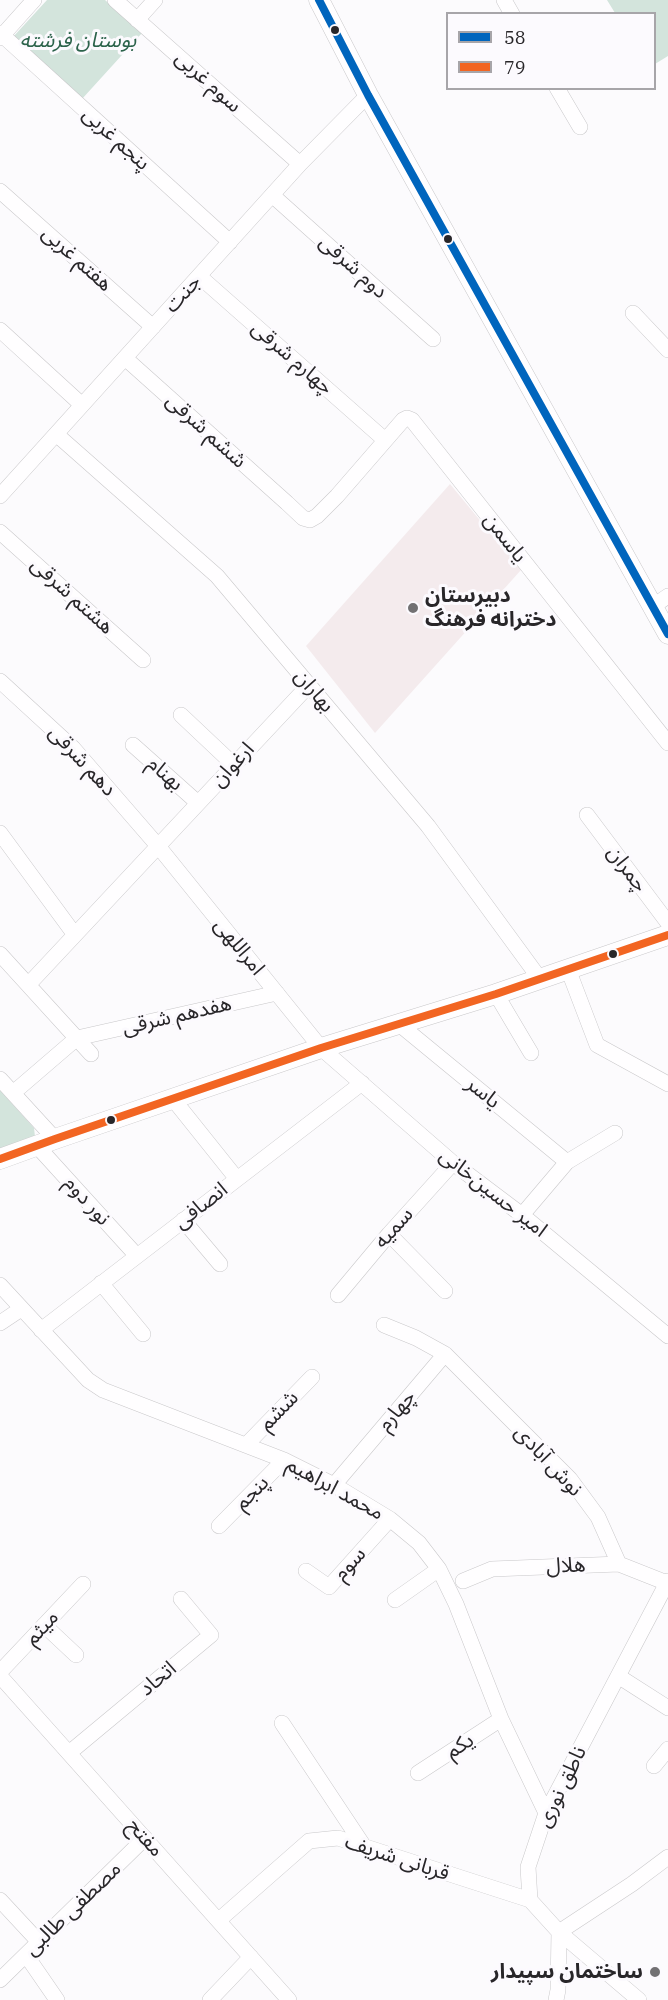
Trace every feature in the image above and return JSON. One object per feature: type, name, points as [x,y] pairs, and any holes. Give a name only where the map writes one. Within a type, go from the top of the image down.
[{"type":"main road","points":[[319,0],[368,95],[660,601],[668,634]]},
{"type":"main road","points":[[0,1159],[321,1048],[496,994],[668,934]]},
{"type":"street","points":[[1,35],[34,0]]},
{"type":"street","name":"سوم غربی","points":[[115,0],[300,164]]},
{"type":"street","points":[[137,20],[155,0]]},
{"type":"street","name":"پنجم غربی","points":[[1,35],[230,242]]},
{"type":"street","points":[[558,90],[580,127]]},
{"type":"street","name":"جنت","points":[[3,486],[56,434],[300,164],[368,95]]},
{"type":"street","name":"هفتم غربی","points":[[0,190],[153,327]]},
{"type":"street","name":"دوم شرقی","points":[[272,195],[433,339]]},
{"type":"street","name":"چهارم شرقی","points":[[199,276],[385,440]]},
{"type":"street","points":[[633,313],[668,350]]},
{"type":"street","points":[[0,330],[82,405]]},
{"type":"street","name":"ششم شرقی","points":[[125,358],[303,518],[310,520],[317,516],[337,496]]},
{"type":"street","name":"یاسمن","points":[[337,496],[403,420],[407,418],[412,420],[668,743]]},
{"type":"street","name":"بهاران","points":[[56,434],[217,576],[428,826],[540,979]]},
{"type":"street","name":"هشتم شرقی","points":[[0,532],[143,660]]},
{"type":"street","name":"دهم شرقی","points":[[0,681],[74,748],[158,846]]},
{"type":"street","name":"ارغوان","points":[[28,985],[309,685]]},
{"type":"street","points":[[181,716],[234,765]]},
{"type":"street","name":"بهنام","points":[[133,745],[198,803]]},
{"type":"street","name":"چمران","points":[[587,814],[668,923]]},
{"type":"street","points":[[0,833],[75,935]]},
{"type":"street","name":"امراللهی","points":[[158,846],[321,1048]]},
{"type":"street","points":[[0,954],[91,1054]]},
{"type":"street","points":[[567,969],[597,1045],[668,1084]]},
{"type":"street","name":"هفدهم شرقی","points":[[13,1093],[77,1038],[277,993]]},
{"type":"street","points":[[496,994],[531,1053]]},
{"type":"street","name":"یاسر","points":[[399,1023],[567,1162]]},
{"type":"street","name":"امیر حسین‌خانی","points":[[321,1048],[453,1163],[522,1215],[668,1336]]},
{"type":"street","name":"نور دوم","points":[[0,1079],[13,1093],[46,1142],[137,1256]]},
{"type":"street","name":"انصافی","points":[[41,1330],[362,1083]]},
{"type":"street","points":[[173,1099],[237,1179]]},
{"type":"street","points":[[522,1215],[567,1162],[615,1133]]},
{"type":"street","name":"سمیه","points":[[338,1295],[388,1234],[453,1163]]},
{"type":"street","points":[[183,1220],[220,1264]]},
{"type":"street","points":[[388,1234],[445,1290]]},
{"type":"street","points":[[102,1283],[143,1334]]},
{"type":"street","name":"محمد ابراهیم","points":[[0,1285],[88,1380],[103,1390],[284,1460],[334,1485],[390,1519],[419,1543],[439,1569],[456,1604],[501,1719],[546,1813]]},
{"type":"street","points":[[0,1323],[21,1308]]},
{"type":"street","points":[[384,1325],[416,1338],[445,1354]]},
{"type":"street","name":"نوش آبادی","points":[[445,1354],[570,1479],[598,1517],[619,1564]]},
{"type":"street","name":"چهارم","points":[[334,1485],[445,1354]]},
{"type":"street","name":"ششم","points":[[246,1445],[312,1377]]},
{"type":"street","name":"پنجم","points":[[219,1527],[284,1460]]},
{"type":"street","name":"سوم","points":[[306,1571],[329,1587],[390,1519]]},
{"type":"street","name":"هلال","points":[[463,1581],[492,1569],[619,1564],[667,1582]]},
{"type":"street","points":[[394,1600],[439,1569]]},
{"type":"street","name":"ناطق نوری","points":[[530,1900],[528,1867],[546,1813],[667,1582]]},
{"type":"street","name":"میثم","points":[[0,1674],[83,1584]]},
{"type":"street","name":"اتحاد","points":[[69,1753],[210,1635],[180,1599]]},
{"type":"street","points":[[44,1625],[76,1655]]},
{"type":"street","name":"مفتح","points":[[0,1674],[289,2000]]},
{"type":"street","points":[[618,1676],[668,1708]]},
{"type":"street","name":"یکم","points":[[418,1773],[501,1719]]},
{"type":"street","points":[[282,1723],[365,1848]]},
{"type":"street","points":[[654,1766],[668,1749]]},
{"type":"street","name":"مصطفی طالبی","points":[[0,1980],[146,1838]]},
{"type":"street","name":"قربانی شریف","points":[[219,1920],[309,1841],[338,1838],[530,1900]]},
{"type":"street","points":[[559,1932],[632,1884],[668,1857]]},
{"type":"street","points":[[0,1900],[39,1942]]},
{"type":"street","points":[[530,1900],[559,1932],[639,2000]]},
{"type":"street","points":[[556,2000],[559,1932]]},
{"type":"street","points":[[26,1955],[57,2000]]},
{"type":"street","points":[[210,2000],[251,1957]]},
{"type":"shaded area","name":"دبیرستان دخترانه فرهنگ","points":[[450,484],[521,570],[375,733],[306,646]]},
{"type":"green space","name":"بوستان فرشته","points":[[47,0],[105,0],[142,33],[82,99],[13,37]]},
{"type":"green space","points":[[607,0],[668,0],[668,56],[656,63],[656,12],[614,12]]},
{"type":"green space","points":[[0,1090],[34,1128],[35,1137],[0,1150]]},
{"type":"transit line","name":"58","points":[[319,0],[368,95],[668,634]]},
{"type":"transit line","name":"79","points":[[0,1159],[321,1048],[496,994],[668,935]]},
{"type":"place","name":"دبیرستان دخترانه فرهنگ","points":[[413,608]]},
{"type":"place","name":"ساختمان سپیدار","points":[[655,1972]]}]
